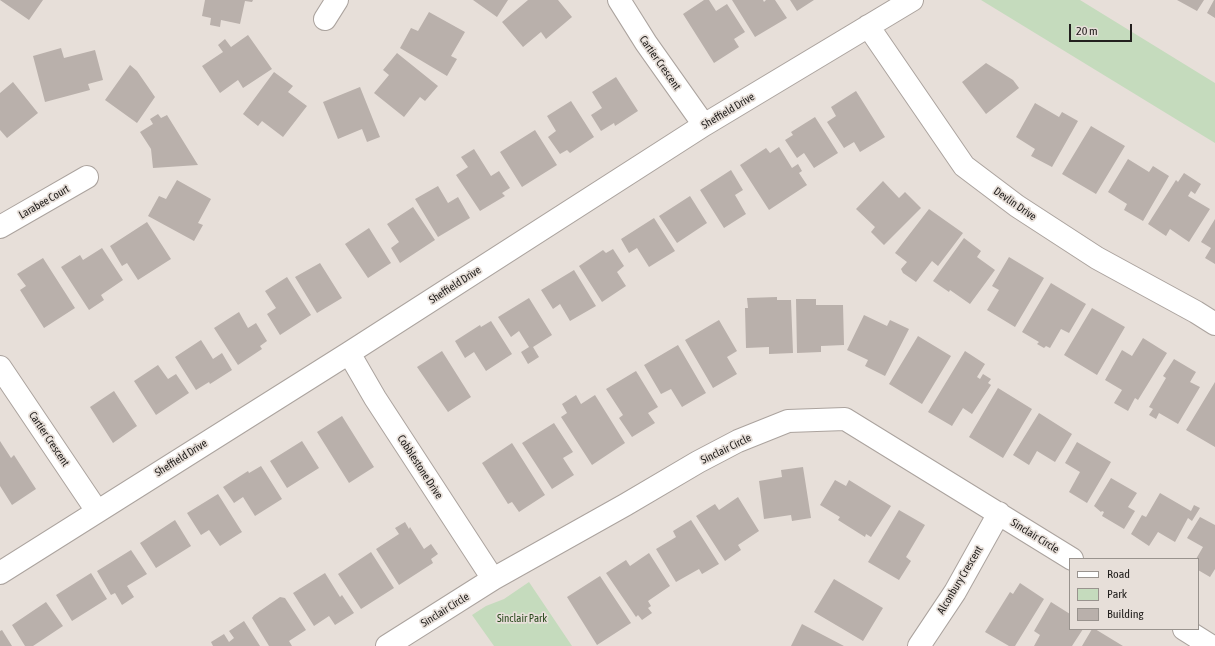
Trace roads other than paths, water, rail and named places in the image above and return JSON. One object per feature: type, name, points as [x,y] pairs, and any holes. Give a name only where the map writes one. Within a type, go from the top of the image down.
[{"type":"street","points":[[325,19],[337,0]]},
{"type":"street","name":"Cartier Crescent","points":[[619,0],[646,43],[704,125]]},
{"type":"street","name":"Sheffield Drive","points":[[0,572],[349,353],[704,125],[912,0]]},
{"type":"street","name":"Devlin Drive","points":[[868,26],[964,166],[1017,206],[1097,258],[1215,324]]},
{"type":"street","name":"Larabee Court","points":[[0,227],[87,177]]},
{"type":"street","name":"Cobblestone Drive","points":[[349,353],[375,398],[493,579]]},
{"type":"street","name":"Cartier Crescent","points":[[0,368],[97,511]]},
{"type":"street","name":"Sinclair Circle","points":[[387,646],[493,579],[698,462],[738,441],[788,421],[844,419],[1070,558]]},
{"type":"street","name":"Alconbury Crescent","points":[[919,646],[955,592],[999,513]]},
{"type":"street","points":[[1186,630],[1211,646]]},
{"type":"park label","name":"Sinclair Park","points":[[522,619]]}]
